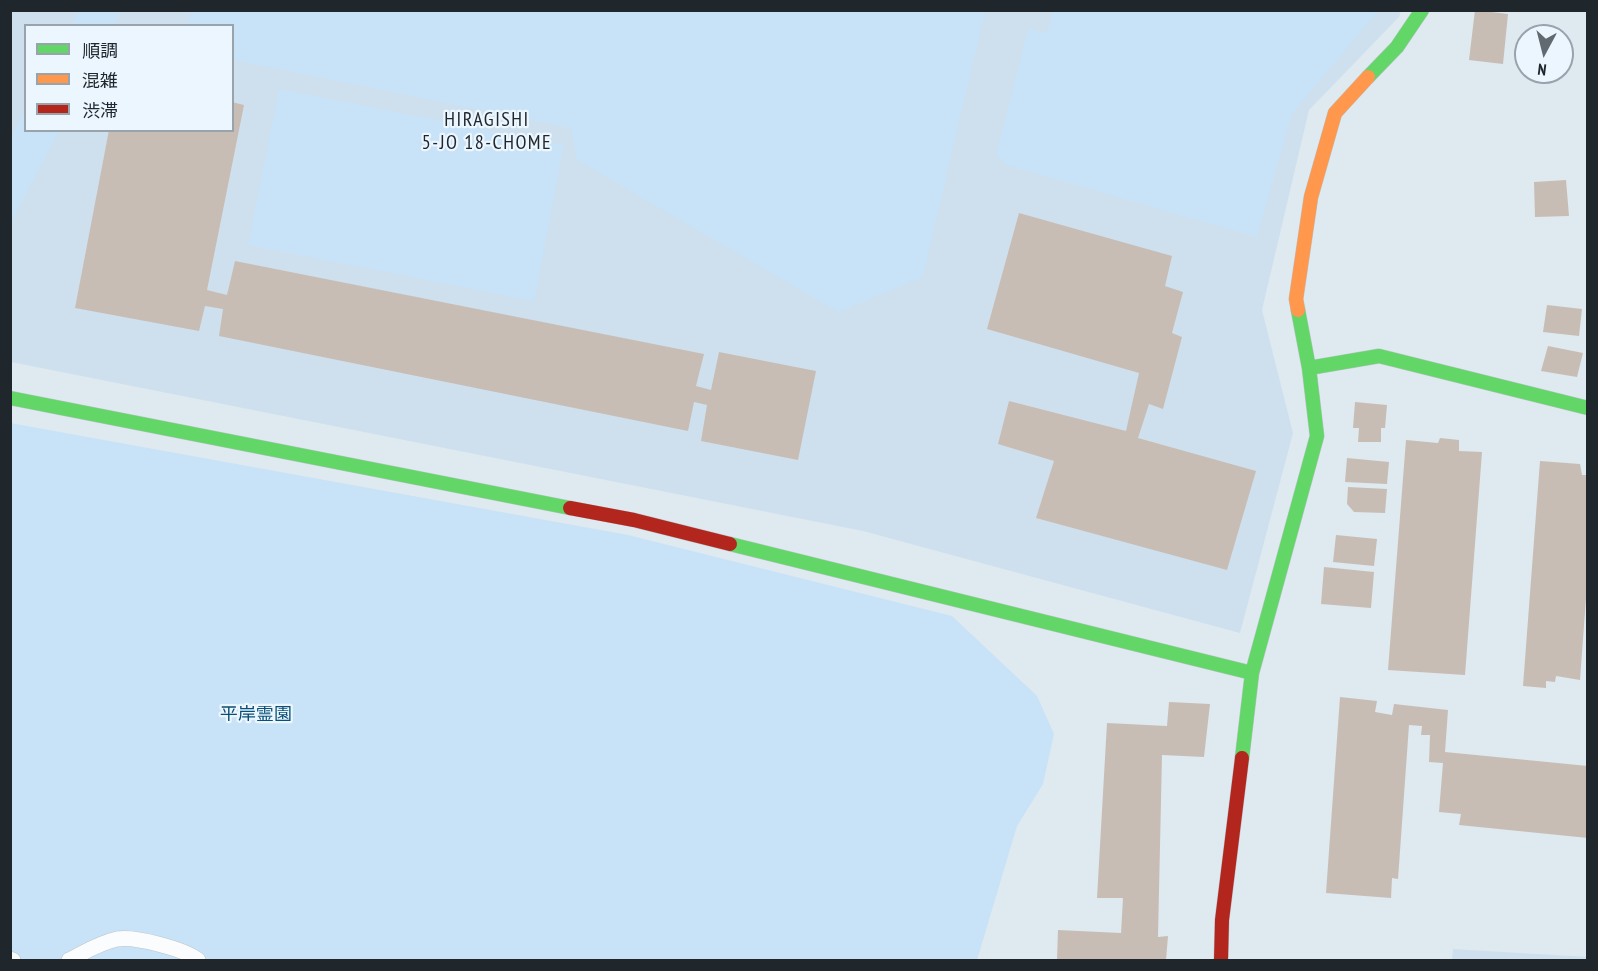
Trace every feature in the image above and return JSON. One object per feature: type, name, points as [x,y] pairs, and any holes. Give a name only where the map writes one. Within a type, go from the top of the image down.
[{"type":"street","points":[[1221,960],[1222,920],[1252,673],[1317,435],[1309,368],[1296,298],[1311,197],[1335,113],[1397,47],[1422,10]]},
{"type":"street","points":[[1309,368],[1379,356],[1587,408]]},
{"type":"street","points":[[10,398],[634,520],[1252,673]]},
{"type":"lane","points":[[69,960],[94,946],[119,939],[158,944],[193,956],[198,960]]},
{"type":"shaded area","points":[[10,11],[1401,11],[1399,17],[1309,110],[1262,310],[1293,433],[1240,633],[863,531],[11,362]]},
{"type":"shaded area","points":[[1453,949],[1587,957],[1587,960],[1452,960]]},
{"type":"green space","points":[[79,10],[122,11],[115,24],[72,24]]},
{"type":"green space","points":[[985,10],[923,277],[838,312],[577,160],[571,128],[234,60],[234,24],[188,24],[191,11]]},
{"type":"green space","points":[[1053,10],[1378,11],[1292,114],[1257,237],[1006,165],[996,155],[1028,29],[1047,33]]},
{"type":"green space","points":[[279,89],[564,145],[534,301],[248,245]]},
{"type":"green space","points":[[24,112],[24,132],[58,132],[11,223],[11,138]]},
{"type":"green space","name":"平岸霊園","points":[[10,423],[628,535],[952,616],[1037,696],[1054,734],[1043,784],[1017,826],[977,960],[11,960]]},
{"type":"building","points":[[1475,10],[1508,14],[1503,64],[1469,60]]},
{"type":"building","points":[[234,102],[244,105],[207,290],[227,295],[235,261],[704,354],[696,386],[711,390],[719,352],[816,371],[798,460],[701,441],[707,405],[694,402],[688,431],[219,336],[223,309],[205,306],[199,331],[75,308],[109,132],[234,132]]},
{"type":"building","points":[[1566,180],[1569,216],[1535,217],[1534,182]]},
{"type":"building","points":[[1019,213],[1172,256],[1165,286],[1183,292],[1172,333],[1182,337],[1163,409],[1149,404],[1138,438],[1256,471],[1227,570],[1036,518],[1054,461],[998,444],[1009,401],[1126,431],[1139,373],[987,329]]},
{"type":"building","points":[[1547,305],[1582,309],[1579,336],[1543,332]]},
{"type":"building","points":[[1548,346],[1583,353],[1577,377],[1541,371]]},
{"type":"building","points":[[1355,402],[1387,405],[1385,428],[1381,428],[1381,442],[1358,442],[1359,428],[1353,428]]},
{"type":"building","points":[[1440,438],[1459,440],[1459,451],[1482,452],[1465,675],[1388,670],[1406,440],[1438,443]]},
{"type":"building","points":[[1347,458],[1389,462],[1387,484],[1345,482]]},
{"type":"building","points":[[1540,461],[1580,464],[1582,475],[1588,475],[1588,571],[1580,680],[1556,676],[1555,682],[1546,681],[1546,688],[1523,686]]},
{"type":"building","points":[[1348,487],[1387,489],[1385,513],[1354,512],[1347,504]]},
{"type":"building","points":[[1336,535],[1377,539],[1374,566],[1333,562]]},
{"type":"building","points":[[1324,567],[1374,572],[1371,608],[1321,604]]},
{"type":"building","points":[[1340,697],[1377,701],[1375,712],[1392,715],[1394,704],[1448,710],[1445,752],[1588,766],[1588,838],[1459,825],[1461,814],[1439,812],[1443,763],[1429,762],[1430,735],[1421,735],[1422,726],[1409,725],[1398,879],[1392,878],[1391,898],[1326,893]]},
{"type":"building","points":[[1169,702],[1210,704],[1204,757],[1162,755],[1158,937],[1168,936],[1166,960],[1057,960],[1058,930],[1121,933],[1123,898],[1097,898],[1107,723],[1167,726]]},
{"type":"traffic: fast","points":[[1368,77],[1397,47],[1422,10]]},
{"type":"traffic: fast","points":[[1242,758],[1252,673],[1317,436],[1309,368],[1298,310]]},
{"type":"traffic: fast","points":[[1309,368],[1379,356],[1588,408]]},
{"type":"traffic: fast","points":[[10,398],[570,508]]},
{"type":"traffic: fast","points":[[730,544],[1252,673]]},
{"type":"traffic: slow","points":[[1298,310],[1296,299],[1311,197],[1335,113],[1368,77]]},
{"type":"traffic: jam","points":[[570,508],[634,520],[730,544]]},
{"type":"traffic: jam","points":[[1221,960],[1222,920],[1242,758]]},
{"type":"district","name":"HIRAGISHI 5-JO 18-CHOME","points":[[487,132]]}]
